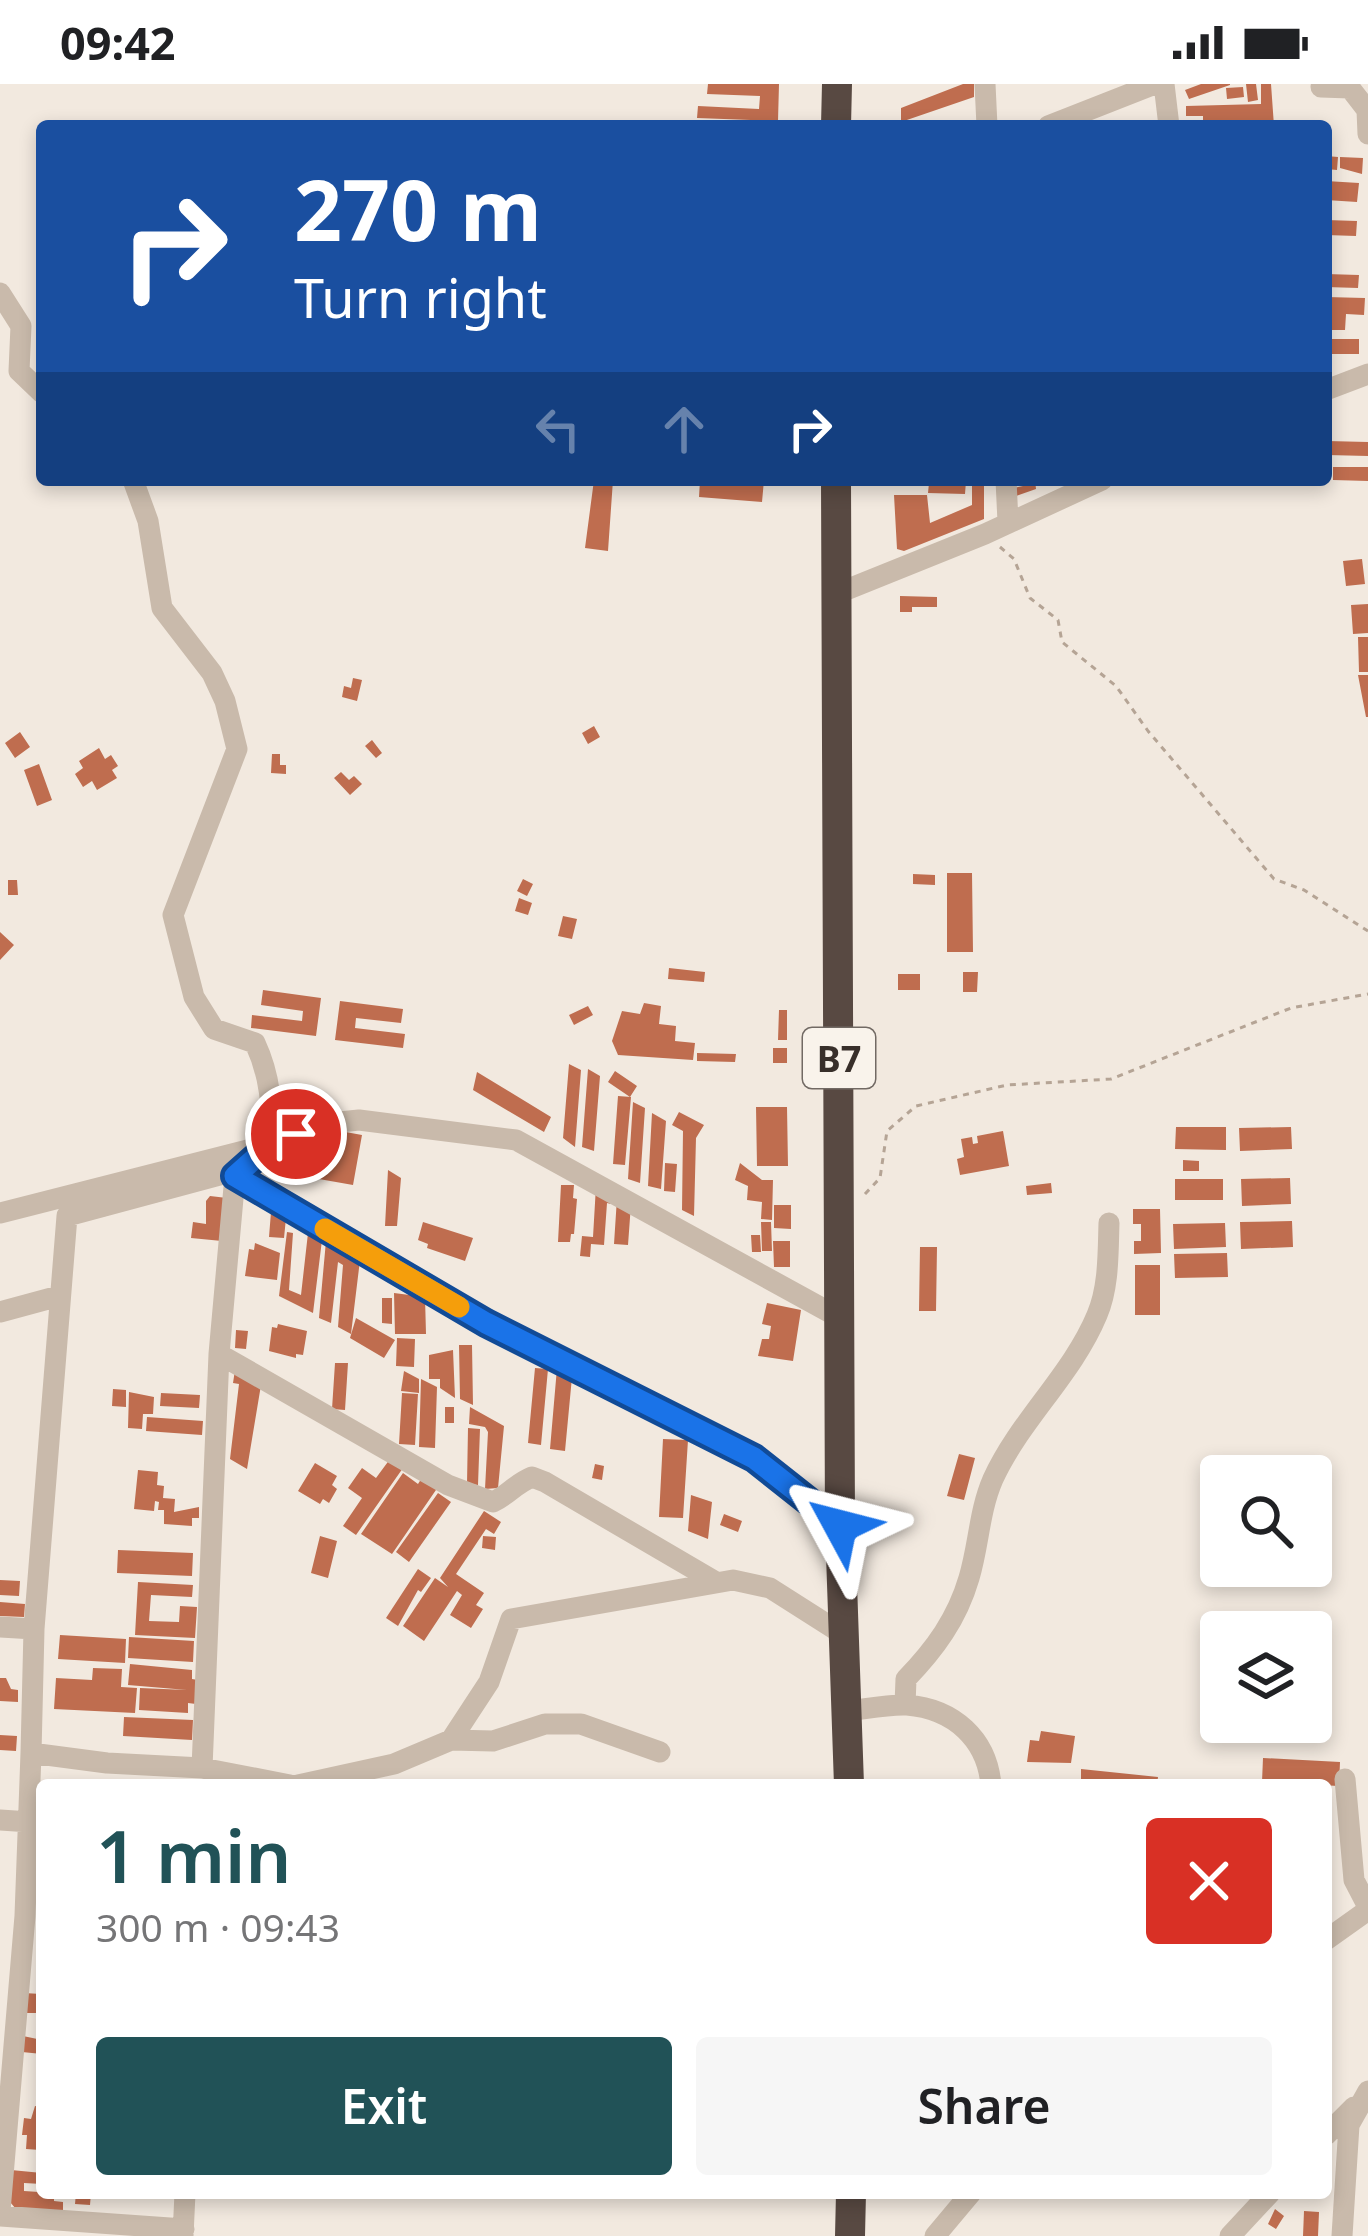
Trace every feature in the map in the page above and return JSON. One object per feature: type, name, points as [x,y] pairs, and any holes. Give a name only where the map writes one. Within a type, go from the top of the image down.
[{"type":"highway","points":[[836,120],[837,84]]},
{"type":"highway","name":"B7","points":[[836,486],[840,1526],[849,1779]]},
{"type":"highway","points":[[850,2236],[851,2199]]},
{"type":"street","points":[[986,84],[987,120]]},
{"type":"street","points":[[1063,120],[1155,84]]},
{"type":"street","points":[[1164,84],[1168,120]]},
{"type":"street","points":[[1321,87],[1350,88],[1367,110],[1368,134]]},
{"type":"street","points":[[0,293],[21,326],[19,370],[36,386]]},
{"type":"street","points":[[1332,388],[1368,374]]},
{"type":"street","points":[[135,486],[148,521],[162,608],[212,673],[237,749],[173,915],[194,997],[214,1029],[255,1042],[265,1064],[273,1110],[271,1144],[235,1176],[219,1354],[202,1768]]},
{"type":"street","points":[[1006,486],[1008,522]]},
{"type":"street","points":[[836,594],[1089,486]]},
{"type":"street","points":[[0,1213],[271,1144],[320,1124],[358,1120],[517,1140],[840,1318]]},
{"type":"street","points":[[185,2199],[183,2233],[0,2213],[33,1917],[34,1629],[67,1216],[223,1174],[235,1176],[486,1323],[754,1458],[840,1526]]},
{"type":"street","points":[[905,1705],[906,1679],[938,1646],[957,1609],[993,1480],[1099,1312],[1109,1223]]},
{"type":"street","points":[[0,1312],[59,1296]]},
{"type":"street","points":[[219,1354],[448,1485],[493,1502],[532,1477],[716,1582]]},
{"type":"street","points":[[451,1740],[489,1682],[512,1619],[733,1580],[770,1588],[847,1636]]},
{"type":"street","points":[[0,1627],[34,1629]]},
{"type":"street","points":[[848,1711],[905,1705],[970,1730],[982,1748],[990,1779]]},
{"type":"street","points":[[323,1779],[394,1764],[451,1740],[493,1741],[544,1724],[581,1724],[659,1752]]},
{"type":"street","points":[[32,1754],[202,1768],[262,1779]]},
{"type":"street","points":[[1332,1935],[1368,1908],[1354,1880],[1345,1779]]},
{"type":"street","points":[[0,1820],[30,1822]]},
{"type":"street","points":[[1332,2129],[1363,2097]]},
{"type":"street","points":[[1342,2236],[1348,2125],[1363,2097]]},
{"type":"street","points":[[935,2236],[966,2199]]},
{"type":"street","points":[[1230,2236],[1264,2199]]},
{"type":"path","points":[[985,534],[1014,559],[1030,598],[1058,620],[1062,642],[1115,686],[1274,879],[1304,890],[1368,931]]},
{"type":"path","points":[[840,1214],[880,1178],[887,1131],[916,1106],[1007,1085],[1111,1079],[1291,1008],[1368,994]]},
{"type":"building","points":[[708,84],[779,84],[778,120],[697,118],[698,106],[759,109],[760,96],[707,94]]},
{"type":"building","points":[[974,84],[974,97],[907,120],[901,120],[901,108]]},
{"type":"building","points":[[1201,84],[1230,85],[1189,99],[1185,90]]},
{"type":"building","points":[[1246,84],[1256,84],[1258,100],[1248,102]]},
{"type":"building","points":[[1261,84],[1271,84],[1274,120],[1186,116],[1186,106],[1261,104]]},
{"type":"building","points":[[1243,87],[1244,97],[1227,99],[1226,88]]},
{"type":"building","points":[[1340,157],[1363,158],[1362,174],[1340,168]]},
{"type":"building","points":[[1332,181],[1359,183],[1357,202],[1332,200]]},
{"type":"building","points":[[1332,220],[1357,221],[1356,236],[1332,235]]},
{"type":"building","points":[[1332,274],[1359,275],[1358,288],[1332,287]]},
{"type":"building","points":[[1332,297],[1365,298],[1364,315],[1346,314],[1345,330],[1332,330]]},
{"type":"building","points":[[1332,339],[1359,339],[1359,354],[1332,354]]},
{"type":"building","points":[[1332,441],[1368,442],[1368,456],[1332,455]]},
{"type":"building","points":[[1333,467],[1368,467],[1368,481],[1333,480]]},
{"type":"building","points":[[593,486],[613,486],[608,551],[585,548]]},
{"type":"building","points":[[700,486],[763,486],[762,502],[699,497]]},
{"type":"building","points":[[929,486],[966,486],[965,494],[928,493]]},
{"type":"building","points":[[972,486],[984,486],[984,519],[904,551],[897,549],[894,495],[927,495],[930,523],[972,505]]},
{"type":"building","points":[[1036,486],[1036,489],[1016,496],[1014,488]]},
{"type":"building","points":[[1362,559],[1365,584],[1346,586],[1343,561]]},
{"type":"building","points":[[900,596],[937,597],[937,607],[900,612]]},
{"type":"building","points":[[1368,604],[1368,633],[1353,634],[1351,605]]},
{"type":"building","points":[[1358,637],[1368,637],[1368,672],[1359,672]]},
{"type":"building","points":[[1358,675],[1368,675],[1368,717],[1366,717]]},
{"type":"building","points":[[353,678],[362,680],[357,701],[342,697],[344,686],[351,688]]},
{"type":"building","points":[[594,726],[600,737],[588,744],[582,733]]},
{"type":"building","points":[[20,732],[30,747],[15,758],[5,743]]},
{"type":"building","points":[[372,740],[382,753],[376,758],[365,746]]},
{"type":"building","points":[[99,748],[105,759],[111,755],[118,766],[112,770],[117,778],[97,790],[92,781],[83,787],[75,774],[83,768],[79,761]]},
{"type":"building","points":[[272,754],[280,754],[286,774],[271,773]]},
{"type":"building","points":[[39,764],[52,800],[37,806],[24,770]]},
{"type":"building","points":[[341,772],[362,784],[350,795],[334,778]]},
{"type":"building","points":[[947,873],[972,873],[973,952],[947,952]]},
{"type":"building","points":[[913,874],[935,875],[935,885],[913,884]]},
{"type":"building","points":[[523,879],[533,884],[527,896],[517,891]]},
{"type":"building","points":[[8,880],[17,880],[18,895],[8,895]]},
{"type":"building","points":[[519,898],[532,903],[528,915],[515,911]]},
{"type":"building","points":[[563,916],[577,919],[572,939],[558,936]]},
{"type":"building","points":[[0,932],[14,945],[0,960]]},
{"type":"building","points":[[669,968],[705,972],[704,982],[668,979]]},
{"type":"building","points":[[963,972],[978,972],[977,992],[963,992]]},
{"type":"building","points":[[898,974],[920,974],[920,990],[898,990]]},
{"type":"building","points":[[263,990],[321,998],[316,1036],[251,1028],[252,1015],[302,1021],[303,1011],[261,1005]]},
{"type":"building","points":[[340,1001],[403,1009],[401,1023],[356,1018],[355,1028],[405,1034],[403,1048],[335,1040]]},
{"type":"building","points":[[644,1003],[661,1006],[659,1024],[676,1026],[675,1041],[695,1043],[693,1060],[618,1055],[612,1041],[622,1011],[640,1014]]},
{"type":"building","points":[[588,1006],[593,1015],[574,1025],[569,1015]]},
{"type":"building","points":[[779,1010],[787,1010],[787,1040],[778,1040]]},
{"type":"building","points":[[773,1048],[787,1048],[787,1063],[773,1063]]},
{"type":"building","points":[[697,1053],[736,1054],[735,1062],[697,1061]]},
{"type":"building","points":[[569,1064],[581,1070],[575,1147],[563,1138]]},
{"type":"building","points":[[588,1069],[600,1076],[594,1151],[582,1147]]},
{"type":"building","points":[[615,1071],[637,1086],[630,1097],[608,1082]]},
{"type":"building","points":[[477,1072],[551,1117],[544,1132],[473,1090]]},
{"type":"building","points":[[618,1096],[631,1097],[625,1165],[613,1164]]},
{"type":"building","points":[[633,1102],[645,1108],[640,1183],[628,1179]]},
{"type":"building","points":[[756,1107],[787,1107],[788,1166],[757,1166]]},
{"type":"building","points":[[679,1112],[704,1125],[696,1138],[694,1216],[682,1210],[683,1131],[672,1125]]},
{"type":"building","points":[[652,1113],[666,1121],[661,1189],[648,1186]]},
{"type":"building","points":[[1176,1127],[1226,1127],[1226,1150],[1175,1149]]},
{"type":"building","points":[[1291,1127],[1292,1149],[1240,1151],[1239,1128]]},
{"type":"building","points":[[329,1129],[362,1135],[353,1185],[319,1179]]},
{"type":"building","points":[[1003,1131],[1009,1166],[960,1175],[961,1139],[972,1137],[973,1144],[978,1143],[977,1136]]},
{"type":"building","points":[[1183,1160],[1199,1161],[1199,1171],[1183,1171]]},
{"type":"building","points":[[665,1163],[677,1164],[675,1192],[664,1191]]},
{"type":"building","points":[[740,1163],[762,1180],[773,1180],[772,1220],[761,1219],[762,1202],[747,1200],[748,1186],[735,1180]]},
{"type":"building","points":[[388,1170],[401,1178],[397,1226],[385,1226]]},
{"type":"building","points":[[1290,1178],[1291,1204],[1242,1206],[1241,1179]]},
{"type":"building","points":[[1175,1179],[1223,1179],[1223,1200],[1175,1200]]},
{"type":"building","points":[[1051,1183],[1052,1193],[1027,1195],[1026,1186]]},
{"type":"building","points":[[561,1185],[574,1185],[573,1198],[577,1199],[570,1242],[558,1242]]},
{"type":"building","points":[[596,1186],[611,1204],[607,1203],[604,1245],[591,1244],[590,1257],[580,1256],[582,1236],[593,1237]]},
{"type":"building","points":[[210,1196],[227,1198],[222,1241],[191,1238],[193,1222],[206,1224]]},
{"type":"building","points":[[617,1198],[631,1204],[628,1245],[614,1244]]},
{"type":"building","points":[[774,1205],[791,1205],[791,1229],[774,1228]]},
{"type":"building","points":[[1133,1209],[1160,1209],[1161,1253],[1134,1254],[1134,1241],[1141,1241],[1141,1224],[1133,1224]]},
{"type":"building","points":[[271,1212],[286,1218],[284,1238],[269,1237]]},
{"type":"building","points":[[1292,1221],[1293,1247],[1241,1249],[1240,1222]]},
{"type":"building","points":[[423,1222],[473,1238],[465,1261],[427,1248],[428,1244],[418,1240]]},
{"type":"building","points":[[761,1222],[771,1222],[772,1251],[762,1251]]},
{"type":"building","points":[[1225,1223],[1226,1247],[1174,1249],[1173,1224]]},
{"type":"building","points":[[287,1232],[293,1233],[289,1290],[301,1295],[308,1233],[322,1240],[313,1313],[279,1296]]},
{"type":"building","points":[[751,1235],[760,1235],[761,1252],[752,1252]]},
{"type":"building","points":[[326,1241],[360,1260],[351,1334],[338,1327],[343,1265],[338,1262],[331,1323],[319,1318]]},
{"type":"building","points":[[773,1241],[790,1241],[790,1267],[774,1267]]},
{"type":"building","points":[[255,1243],[280,1253],[277,1280],[245,1276],[249,1249],[254,1250]]},
{"type":"building","points":[[920,1247],[937,1247],[936,1311],[919,1311]]},
{"type":"building","points":[[1227,1253],[1228,1277],[1175,1278],[1174,1254]]},
{"type":"building","points":[[1135,1265],[1160,1265],[1160,1315],[1135,1315]]},
{"type":"building","points":[[394,1293],[425,1297],[426,1334],[395,1334]]},
{"type":"building","points":[[382,1298],[392,1298],[392,1324],[382,1323]]},
{"type":"building","points":[[767,1303],[801,1310],[793,1361],[758,1356],[762,1339],[769,1339],[771,1326],[762,1324]]},
{"type":"building","points":[[356,1318],[395,1340],[384,1358],[350,1338]]},
{"type":"building","points":[[278,1324],[307,1331],[303,1355],[296,1354],[296,1358],[269,1351],[272,1327]]},
{"type":"building","points":[[236,1330],[248,1331],[246,1349],[235,1348]]},
{"type":"building","points":[[397,1338],[415,1339],[414,1367],[396,1366]]},
{"type":"building","points":[[459,1345],[472,1345],[473,1405],[460,1399]]},
{"type":"building","points":[[453,1350],[455,1398],[440,1388],[440,1379],[429,1379],[429,1355]]},
{"type":"building","points":[[335,1363],[348,1363],[345,1410],[332,1409]]},
{"type":"building","points":[[535,1368],[548,1369],[541,1445],[528,1443]]},
{"type":"building","points":[[557,1368],[572,1377],[565,1451],[550,1449]]},
{"type":"building","points":[[235,1370],[261,1385],[247,1469],[230,1459],[239,1384],[233,1383]]},
{"type":"building","points":[[404,1371],[419,1379],[419,1393],[401,1391]]},
{"type":"building","points":[[421,1379],[437,1387],[435,1448],[419,1447]]},
{"type":"building","points":[[113,1389],[126,1390],[126,1407],[112,1406]]},
{"type":"building","points":[[129,1392],[154,1397],[153,1414],[143,1414],[142,1429],[128,1428]]},
{"type":"building","points":[[161,1393],[200,1395],[199,1408],[160,1406]]},
{"type":"building","points":[[402,1393],[418,1394],[415,1445],[399,1444]]},
{"type":"building","points":[[445,1407],[454,1407],[454,1423],[445,1423]]},
{"type":"building","points":[[470,1407],[504,1426],[498,1488],[485,1489],[488,1432],[469,1424]]},
{"type":"building","points":[[147,1417],[203,1421],[202,1435],[146,1431]]},
{"type":"building","points":[[468,1428],[480,1429],[478,1485],[467,1484]]},
{"type":"building","points":[[663,1439],[688,1440],[683,1518],[659,1517]]},
{"type":"building","points":[[959,1454],[975,1458],[964,1500],[947,1496]]},
{"type":"building","points":[[390,1459],[403,1468],[356,1535],[343,1526],[362,1498],[348,1488],[362,1468],[376,1478]]},
{"type":"building","points":[[315,1463],[337,1476],[332,1485],[337,1489],[329,1503],[323,1499],[320,1504],[298,1491]]},
{"type":"building","points":[[595,1464],[604,1466],[602,1480],[592,1478]]},
{"type":"building","points":[[138,1470],[158,1472],[163,1498],[175,1499],[174,1512],[199,1507],[199,1518],[192,1518],[192,1526],[164,1524],[159,1502],[155,1501],[154,1511],[134,1509]]},
{"type":"building","points":[[403,1473],[418,1484],[423,1476],[438,1487],[392,1554],[361,1534]]},
{"type":"building","points":[[438,1493],[451,1502],[409,1562],[396,1552]]},
{"type":"building","points":[[691,1495],[712,1502],[708,1539],[688,1531]]},
{"type":"building","points":[[484,1511],[501,1522],[494,1534],[486,1529],[456,1574],[484,1593],[476,1605],[483,1609],[471,1628],[450,1615],[462,1595],[457,1591],[424,1641],[403,1626],[435,1578],[448,1587],[440,1578]]},
{"type":"building","points":[[724,1514],[742,1521],[738,1532],[720,1525]]},
{"type":"building","points":[[320,1536],[337,1541],[328,1578],[311,1573]]},
{"type":"building","points":[[483,1536],[496,1537],[495,1550],[482,1548]]},
{"type":"building","points":[[118,1550],[193,1553],[192,1576],[117,1573]]},
{"type":"building","points":[[418,1569],[431,1578],[418,1590],[398,1626],[386,1618]]},
{"type":"building","points":[[0,1580],[20,1581],[19,1596],[0,1595]]},
{"type":"building","points":[[138,1582],[193,1585],[192,1597],[151,1595],[149,1621],[179,1622],[180,1606],[197,1607],[195,1638],[135,1635]]},
{"type":"building","points":[[0,1602],[25,1604],[24,1617],[0,1616]]},
{"type":"building","points":[[60,1635],[126,1639],[125,1663],[58,1659]]},
{"type":"building","points":[[129,1637],[194,1641],[193,1662],[128,1658]]},
{"type":"building","points":[[130,1664],[192,1670],[192,1679],[198,1680],[196,1704],[188,1703],[188,1713],[139,1710],[140,1688],[187,1690],[128,1685]]},
{"type":"building","points":[[93,1668],[122,1669],[121,1687],[137,1688],[135,1713],[54,1709],[56,1678],[92,1680]]},
{"type":"building","points":[[0,1678],[18,1690],[18,1702],[0,1701]]},
{"type":"building","points":[[124,1717],[193,1720],[192,1740],[123,1736]]},
{"type":"building","points":[[1041,1731],[1075,1736],[1071,1763],[1027,1762],[1030,1740],[1039,1741]]},
{"type":"building","points":[[0,1735],[17,1736],[16,1751],[0,1750]]},
{"type":"building","points":[[1263,1758],[1340,1762],[1339,1786],[1332,1786],[1332,1779],[1262,1779]]},
{"type":"building","points":[[1081,1769],[1158,1777],[1158,1779],[1081,1779]]},
{"type":"building","points":[[24,1993],[36,1994],[36,2013],[23,2013]]},
{"type":"building","points":[[23,2036],[36,2039],[36,2053],[22,2052]]},
{"type":"building","points":[[36,2106],[36,2150],[26,2149],[27,2135],[22,2135],[24,2118],[31,2119]]},
{"type":"building","points":[[11,2170],[36,2172],[36,2184],[24,2183],[24,2191],[36,2192],[36,2199],[63,2202],[63,2212],[16,2209],[10,2202]]},
{"type":"building","points":[[1275,2209],[1284,2216],[1276,2229],[1268,2224]]},
{"type":"building","points":[[1304,2211],[1319,2212],[1318,2236],[1303,2236]]},
{"type":"slow traffic","points":[[325,1229],[459,1307]]},
{"type":"route","points":[[296,1134],[271,1144],[235,1176],[486,1323],[754,1458],[840,1526]]}]
